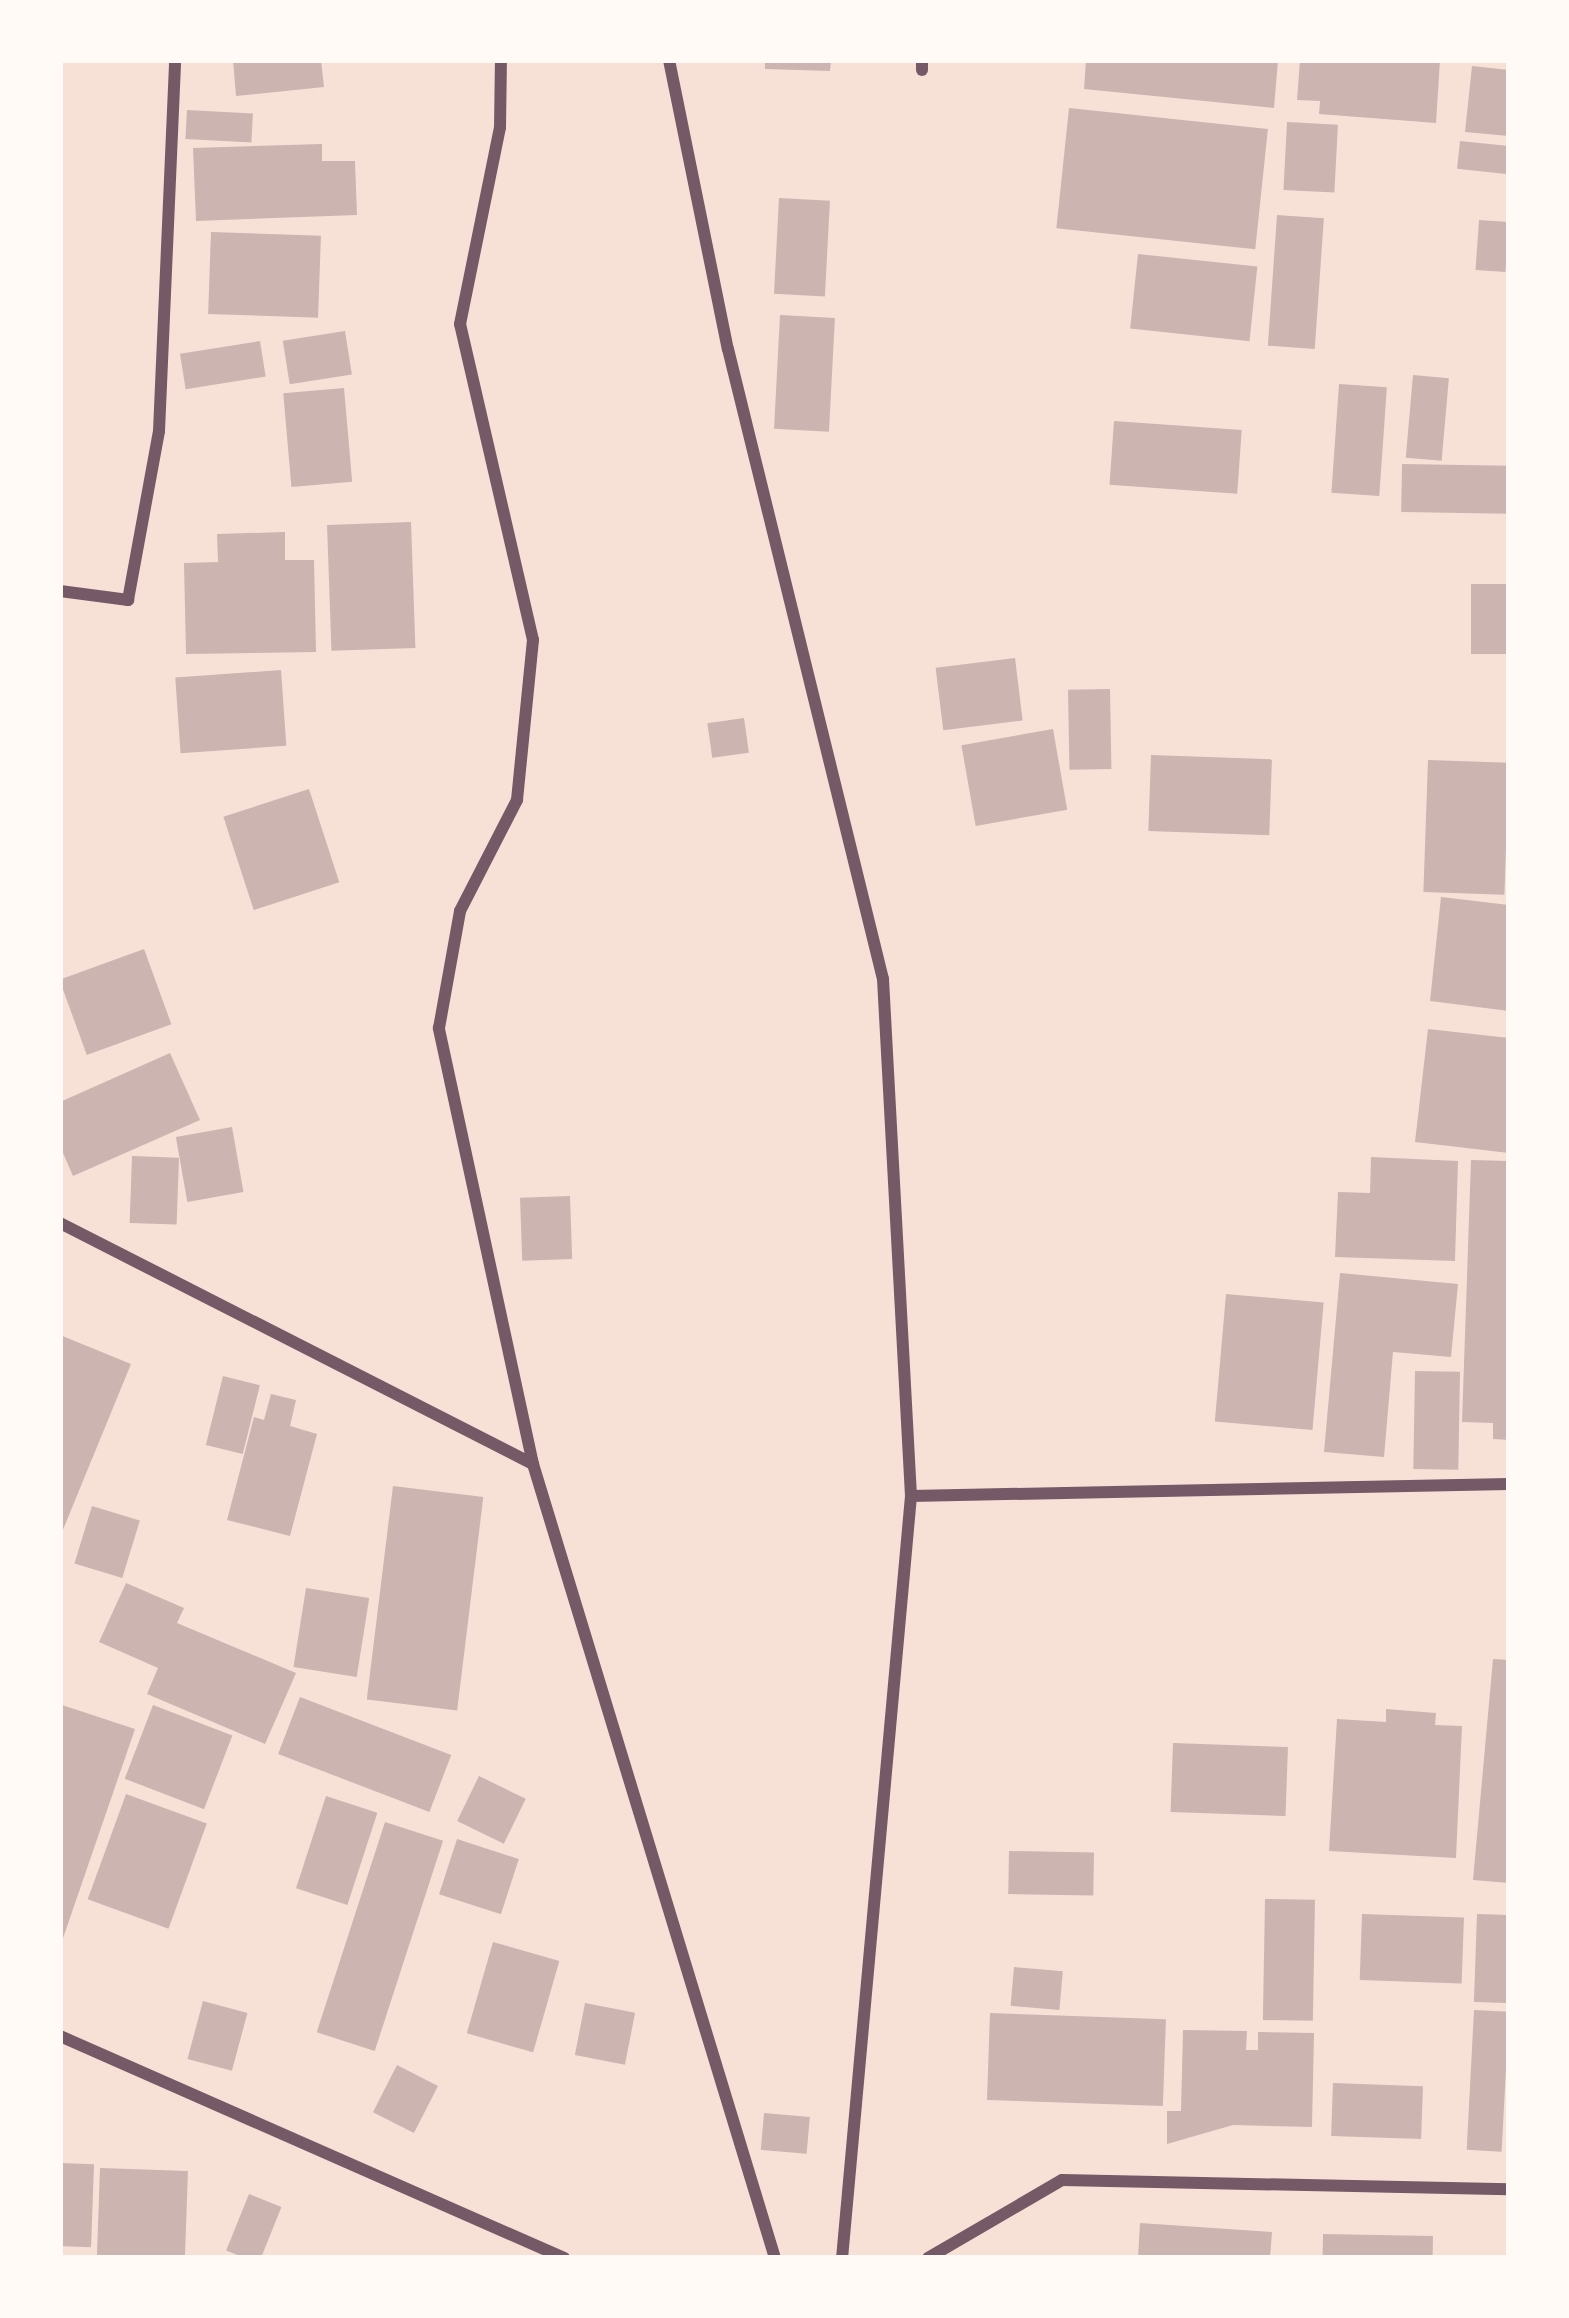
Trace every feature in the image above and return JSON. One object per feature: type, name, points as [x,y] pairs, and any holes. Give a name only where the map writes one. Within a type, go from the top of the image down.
[{"type":"street","points":[[60,591],[128,600],[159,431],[175,60]]},
{"type":"street","points":[[501,60],[500,128],[460,324],[533,640],[517,800],[460,911],[440,1028],[533,1464],[775,2258]]},
{"type":"street","points":[[669,60],[728,349],[883,979],[911,1496],[842,2258]]},
{"type":"street","points":[[60,1223],[533,1464]]},
{"type":"street","points":[[911,1496],[1509,1484]]},
{"type":"street","points":[[60,2036],[564,2258]]},
{"type":"street","points":[[928,2258],[1062,2180],[1509,2188]]},
{"type":"building","points":[[233,60],[321,60],[324,87],[236,96]]},
{"type":"building","points":[[765,60],[831,60],[830,71],[765,69]]},
{"type":"building","points":[[1086,60],[1278,60],[1274,108],[1084,89]]},
{"type":"building","points":[[1300,60],[1440,60],[1436,123],[1319,114],[1320,101],[1297,100]]},
{"type":"building","points":[[1472,66],[1509,70],[1509,136],[1465,132]]},
{"type":"building","points":[[1069,108],[1268,129],[1255,249],[1056,228]]},
{"type":"building","points":[[187,110],[253,113],[251,142],[185,139]]},
{"type":"building","points":[[1287,122],[1338,125],[1334,193],[1283,190]]},
{"type":"building","points":[[1460,141],[1509,146],[1506,174],[1457,169]]},
{"type":"building","points":[[322,144],[322,161],[355,161],[357,215],[196,221],[193,148]]},
{"type":"building","points":[[779,198],[830,201],[825,297],[774,294]]},
{"type":"building","points":[[1277,215],[1324,218],[1315,349],[1268,346]]},
{"type":"building","points":[[1479,220],[1509,222],[1505,272],[1476,270]]},
{"type":"building","points":[[211,232],[321,236],[318,318],[208,314]]},
{"type":"building","points":[[1138,254],[1257,267],[1250,341],[1130,329]]},
{"type":"building","points":[[780,315],[835,318],[829,432],[774,429]]},
{"type":"building","points":[[345,331],[352,374],[290,384],[283,341]]},
{"type":"building","points":[[260,341],[266,377],[186,389],[180,354]]},
{"type":"building","points":[[1413,375],[1449,378],[1442,461],[1406,458]]},
{"type":"building","points":[[1339,384],[1387,387],[1379,496],[1331,493]]},
{"type":"building","points":[[344,388],[352,482],[291,487],[283,393]]},
{"type":"building","points":[[1114,421],[1242,430],[1237,494],[1110,485]]},
{"type":"building","points":[[1402,464],[1509,466],[1508,514],[1401,512]]},
{"type":"building","points":[[411,522],[415,648],[331,651],[327,525]]},
{"type":"building","points":[[285,532],[285,560],[314,560],[316,652],[186,654],[184,563],[218,562],[217,534]]},
{"type":"building","points":[[1471,584],[1509,584],[1509,654],[1471,654]]},
{"type":"building","points":[[1015,658],[1023,721],[943,730],[936,668]]},
{"type":"building","points":[[281,670],[286,746],[181,753],[175,677]]},
{"type":"building","points":[[1110,689],[1111,769],[1069,770],[1068,690]]},
{"type":"building","points":[[744,718],[749,753],[712,758],[707,723]]},
{"type":"building","points":[[1053,729],[1067,810],[976,826],[961,745]]},
{"type":"building","points":[[1151,755],[1272,759],[1269,835],[1148,831]]},
{"type":"building","points":[[1428,760],[1509,763],[1504,895],[1423,892]]},
{"type":"building","points":[[309,789],[339,882],[254,910],[223,817]]},
{"type":"building","points":[[1441,897],[1509,905],[1509,1011],[1430,1001]]},
{"type":"building","points":[[144,949],[171,1024],[87,1055],[60,980]]},
{"type":"building","points":[[1428,1029],[1509,1038],[1509,1153],[1415,1142]]},
{"type":"building","points":[[170,1053],[200,1120],[73,1176],[60,1146],[60,1102]]},
{"type":"building","points":[[232,1127],[243,1192],[187,1202],[176,1137]]},
{"type":"building","points":[[132,1156],[179,1158],[177,1225],[130,1223]]},
{"type":"building","points":[[1371,1157],[1458,1161],[1455,1261],[1335,1257],[1338,1192],[1370,1193]]},
{"type":"building","points":[[1471,1160],[1509,1161],[1509,1440],[1493,1439],[1493,1423],[1462,1422]]},
{"type":"building","points":[[570,1196],[572,1259],[522,1261],[520,1198]]},
{"type":"building","points":[[1340,1273],[1458,1284],[1451,1357],[1393,1352],[1384,1457],[1324,1452]]},
{"type":"building","points":[[1226,1294],[1324,1303],[1312,1430],[1215,1422]]},
{"type":"building","points":[[60,1335],[131,1364],[60,1537]]},
{"type":"building","points":[[1415,1371],[1460,1372],[1458,1470],[1413,1469]]},
{"type":"building","points":[[223,1376],[260,1385],[243,1454],[206,1445]]},
{"type":"building","points":[[271,1394],[296,1400],[290,1426],[317,1434],[290,1536],[227,1520],[254,1417],[264,1420]]},
{"type":"building","points":[[393,1486],[483,1497],[457,1710],[367,1699]]},
{"type":"building","points":[[92,1506],[140,1521],[122,1578],[74,1563]]},
{"type":"building","points":[[126,1583],[184,1608],[177,1623],[296,1673],[265,1744],[147,1694],[158,1668],[99,1642]]},
{"type":"building","points":[[306,1588],[369,1598],[357,1677],[293,1667]]},
{"type":"building","points":[[1493,1659],[1509,1660],[1509,1883],[1473,1880]]},
{"type":"building","points":[[300,1697],[451,1755],[429,1812],[278,1754]]},
{"type":"building","points":[[62,1705],[135,1729],[61,1944],[60,1712]]},
{"type":"building","points":[[153,1705],[232,1735],[204,1809],[125,1779]]},
{"type":"building","points":[[1386,1709],[1436,1713],[1435,1725],[1462,1726],[1456,1858],[1329,1851],[1337,1719],[1386,1722]]},
{"type":"building","points":[[1173,1743],[1288,1747],[1286,1816],[1171,1812]]},
{"type":"building","points":[[479,1776],[526,1799],[504,1844],[457,1821]]},
{"type":"building","points":[[126,1794],[207,1823],[169,1929],[88,1899]]},
{"type":"building","points":[[326,1796],[377,1813],[347,1905],[296,1888]]},
{"type":"building","points":[[385,1822],[443,1841],[375,2051],[317,2032]]},
{"type":"building","points":[[457,1839],[519,1859],[501,1914],[439,1894]]},
{"type":"building","points":[[1009,1851],[1094,1852],[1093,1895],[1008,1894]]},
{"type":"building","points":[[1265,1899],[1315,1900],[1313,2021],[1263,2020]]},
{"type":"building","points":[[1362,1914],[1464,1918],[1462,1984],[1360,1980]]},
{"type":"building","points":[[1477,1914],[1509,1915],[1506,2003],[1474,2002]]},
{"type":"building","points":[[493,1942],[559,1961],[533,2052],[467,2033]]},
{"type":"building","points":[[1014,1967],[1063,1971],[1059,2010],[1011,2006]]},
{"type":"building","points":[[203,2001],[247,2013],[232,2071],[187,2059]]},
{"type":"building","points":[[585,2003],[635,2013],[625,2065],[575,2055]]},
{"type":"building","points":[[1474,2010],[1509,2012],[1502,2152],[1467,2150]]},
{"type":"building","points":[[990,2013],[1166,2019],[1163,2106],[987,2100]]},
{"type":"building","points":[[1183,2030],[1247,2031],[1246,2050],[1258,2050],[1258,2032],[1314,2033],[1312,2127],[1233,2125],[1167,2144],[1167,2111],[1181,2111]]},
{"type":"building","points":[[397,2065],[438,2086],[414,2133],[373,2112]]},
{"type":"building","points":[[1333,2083],[1423,2086],[1421,2139],[1331,2136]]},
{"type":"building","points":[[764,2113],[810,2117],[807,2154],[761,2150]]},
{"type":"building","points":[[60,2163],[94,2164],[91,2247],[60,2246]]},
{"type":"building","points":[[100,2168],[188,2171],[185,2258],[97,2258]]},
{"type":"building","points":[[249,2194],[281,2207],[261,2258],[226,2251]]},
{"type":"building","points":[[1140,2223],[1272,2232],[1270,2258],[1138,2258]]},
{"type":"building","points":[[1323,2234],[1433,2236],[1433,2258],[1323,2258]]}]
